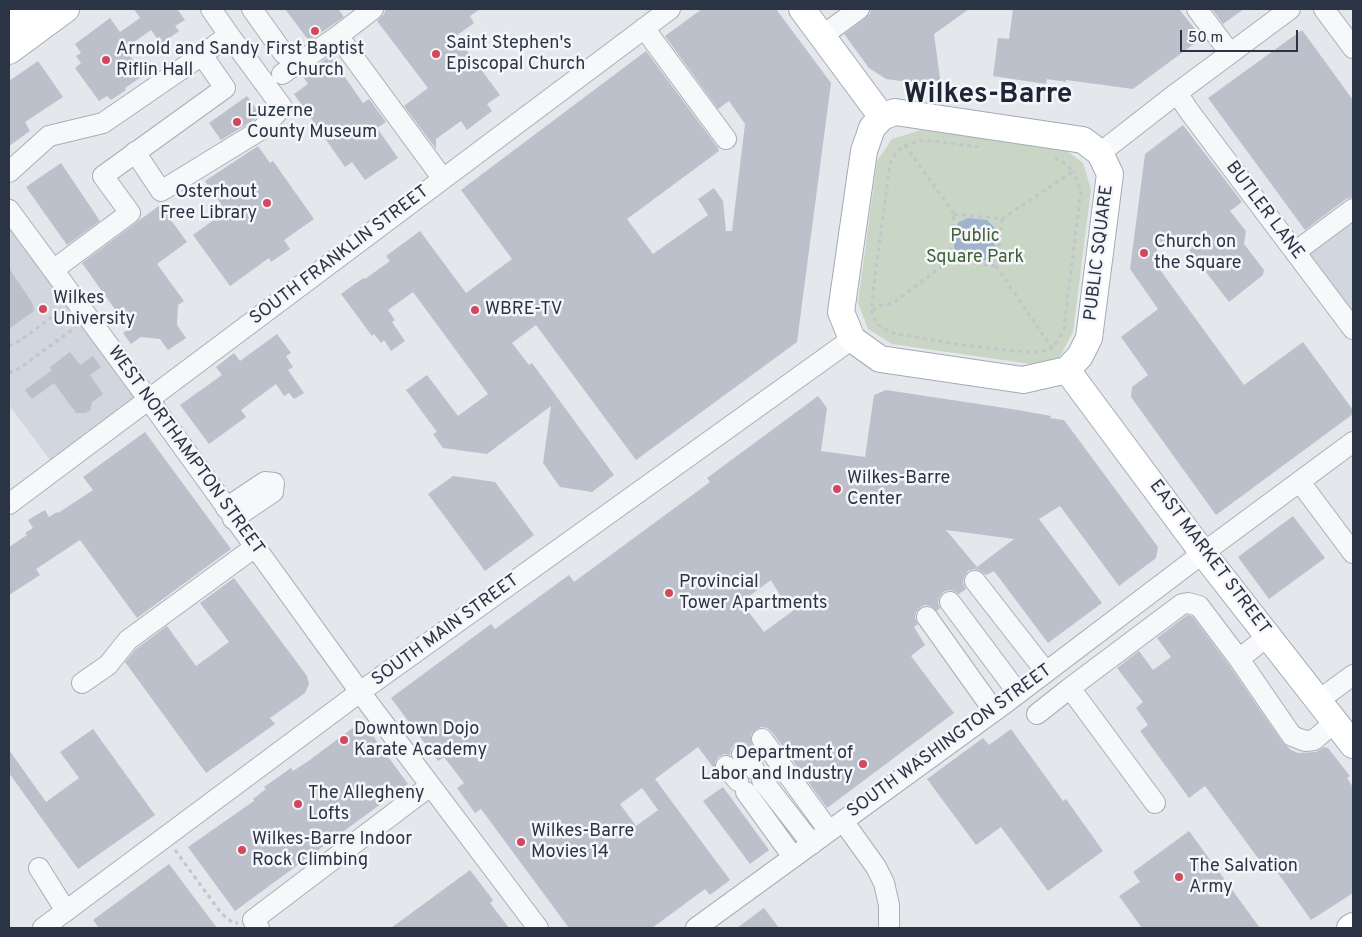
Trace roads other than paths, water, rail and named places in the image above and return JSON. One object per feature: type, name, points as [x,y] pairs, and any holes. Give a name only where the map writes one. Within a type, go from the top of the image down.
[{"type":"main road","points":[[9,27],[34,9]]},
{"type":"main road","points":[[9,51],[66,9]]},
{"type":"main road","points":[[802,9],[882,117]]},
{"type":"main road","points":[[1067,370],[1023,380],[880,359],[852,339],[841,312],[864,151],[872,128],[882,117],[895,112],[1083,140],[1100,153]]},
{"type":"main road","name":"PUBLIC SQUARE","points":[[1067,370],[1080,356],[1090,338],[1110,174],[1100,153]]},
{"type":"main road","name":"EAST MARKET STREET","points":[[1067,370],[1203,553],[1353,745]]},
{"type":"street","points":[[135,152],[161,191],[262,129],[282,107],[211,9]]},
{"type":"street","points":[[252,9],[283,64],[338,36],[373,9]]},
{"type":"street","name":"SOUTH FRANKLIN STREET","points":[[9,504],[670,9]]},
{"type":"street","points":[[822,36],[859,9]]},
{"type":"street","points":[[1197,9],[1230,53]]},
{"type":"street","points":[[1100,153],[1290,9]]},
{"type":"street","points":[[1324,9],[1353,48]]},
{"type":"street","points":[[644,28],[726,139]]},
{"type":"street","points":[[9,172],[49,136],[103,123],[229,35]]},
{"type":"street","points":[[338,36],[443,179]]},
{"type":"street","points":[[52,270],[130,213],[103,176],[225,88],[202,55]]},
{"type":"street","name":"BUTLER LANE","points":[[1177,93],[1353,329]]},
{"type":"street","points":[[1295,252],[1353,209]]},
{"type":"street","name":"WEST NORTHAMPTON STREET","points":[[9,210],[360,692],[538,928]]},
{"type":"street","name":"SOUTH MAIN STREET","points":[[43,928],[360,692],[852,339]]},
{"type":"street","name":"SOUTH WASHINGTON STREET","points":[[696,928],[1018,693],[1353,442]]},
{"type":"street","points":[[1300,482],[1353,553]]},
{"type":"street","points":[[82,682],[108,665],[128,640],[255,547]]},
{"type":"street","points":[[975,581],[1043,674],[1063,693],[1155,803]]},
{"type":"street","points":[[950,602],[1018,693]]},
{"type":"street","points":[[1037,714],[1182,604],[1188,602],[1199,606],[1239,659],[1292,736],[1305,741],[1314,740],[1335,722]]},
{"type":"street","points":[[927,618],[994,710]]},
{"type":"street","points":[[1239,659],[1268,636]]},
{"type":"street","points":[[1319,700],[1353,675]]},
{"type":"street","points":[[762,739],[836,826],[876,867],[884,883],[889,905],[889,928]]},
{"type":"street","points":[[753,767],[812,844]]},
{"type":"street","points":[[737,780],[794,857]]},
{"type":"street","points":[[256,924],[430,786]]},
{"type":"street","points":[[39,868],[66,911]]},
{"type":"water","points":[[968,218],[987,220],[995,228],[994,252],[988,259],[982,261],[963,259],[955,252],[956,227],[959,222]]},
{"type":"place","name":"First Baptist Church","points":[[315,31]]},
{"type":"place","name":"Saint Stephen's Episcopal Church","points":[[436,54]]},
{"type":"place","name":"Arnold and Sandy Riflin Hall","points":[[106,60]]},
{"type":"place","name":"Luzerne County Museum","points":[[237,122]]},
{"type":"place","name":"Osterhout Free Library","points":[[267,203]]},
{"type":"place","name":"Church on the Square","points":[[1144,253]]},
{"type":"place","name":"Wilkes University","points":[[43,309]]},
{"type":"place","name":"WBRE-TV","points":[[475,310]]},
{"type":"place","name":"Wilkes-Barre Center","points":[[837,489]]},
{"type":"place","name":"Provincial Tower Apartments","points":[[669,593]]},
{"type":"place","name":"Downtown Dojo Karate Academy","points":[[344,740]]},
{"type":"place","name":"Department of Labor and Industry","points":[[863,764]]},
{"type":"place","name":"The Allegheny Lofts","points":[[298,804]]},
{"type":"place","name":"Wilkes-Barre Movies 14","points":[[521,842]]},
{"type":"place","name":"Wilkes-Barre Indoor Rock Climbing","points":[[242,850]]},
{"type":"place","name":"The Salvation Army","points":[[1179,877]]},
{"type":"district","name":"Wilkes-Barre","points":[[988,96]]},
{"type":"park label","name":"Public Square Park","points":[[975,247]]}]
